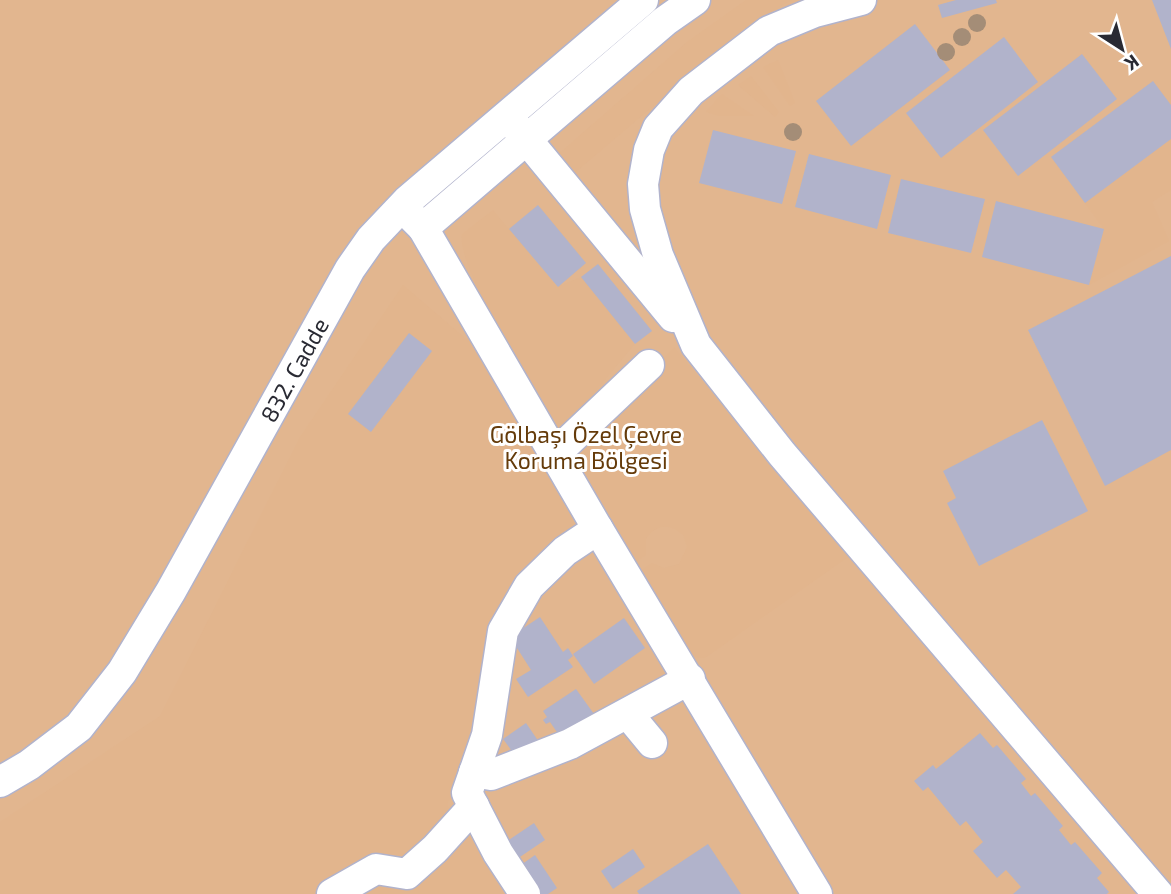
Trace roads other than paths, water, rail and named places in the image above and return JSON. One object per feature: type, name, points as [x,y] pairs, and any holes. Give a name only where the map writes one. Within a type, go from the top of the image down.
[{"type":"street","name":"832. Cadde","points":[[0,782],[38,759],[79,727],[122,672],[171,591],[350,269],[371,239],[407,201],[506,114],[643,0]]},
{"type":"street","points":[[695,0],[418,223],[817,894]]},
{"type":"street","points":[[696,345],[658,255],[645,209],[643,184],[649,150],[657,128],[691,91],[769,31],[815,12],[861,0]]},
{"type":"street","points":[[506,114],[782,454],[1158,894]]},
{"type":"street","points":[[555,454],[649,365]]},
{"type":"street","points":[[525,894],[498,853],[467,793],[488,735],[503,631],[529,586],[565,551],[598,529]]},
{"type":"street","points":[[474,772],[491,775],[570,744],[690,678]]},
{"type":"street","points":[[628,714],[652,743]]},
{"type":"street","points":[[332,894],[376,869],[406,884],[474,806]]},
{"type":"park label","name":"Gölbaşı Özel Çevre Koruma Bölgesi","points":[[586,447]]}]
